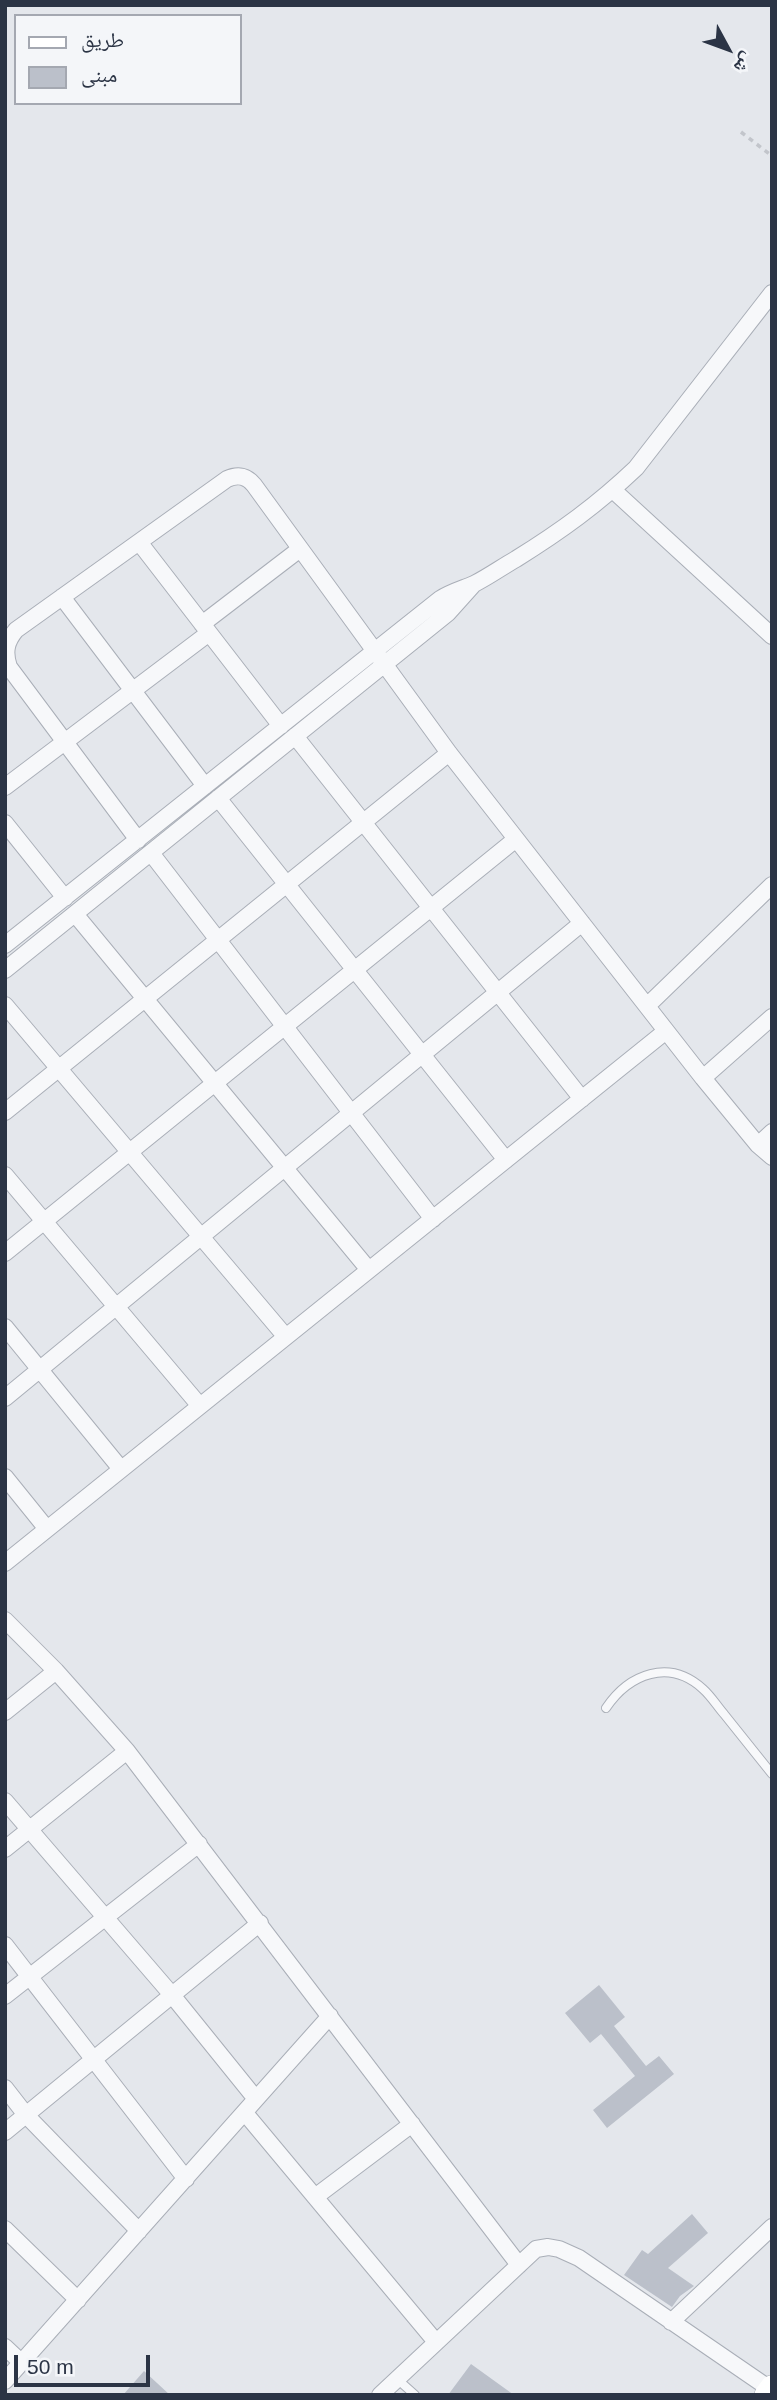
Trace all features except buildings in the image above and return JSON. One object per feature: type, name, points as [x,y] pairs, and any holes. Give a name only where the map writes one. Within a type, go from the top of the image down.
[{"type":"street","points":[[5,945],[439,599],[474,584],[578,519],[636,468],[772,293]]},
{"type":"street","points":[[759,310],[772,321]]},
{"type":"street","points":[[138,840],[9,667],[5,657],[6,647],[16,630],[227,479],[239,476],[254,485],[449,753],[666,1031],[758,1145],[772,1157]]},
{"type":"street","points":[[613,489],[772,636]]},
{"type":"street","points":[[139,542],[281,726]]},
{"type":"street","points":[[5,786],[133,690],[300,549]]},
{"type":"street","points":[[5,970],[458,604],[474,584]]},
{"type":"street","points":[[62,597],[205,786]]},
{"type":"street","points":[[295,736],[582,1099]]},
{"type":"street","points":[[5,1112],[449,753]]},
{"type":"street","points":[[218,798],[506,1160]]},
{"type":"street","points":[[5,823],[65,898]]},
{"type":"street","points":[[5,1253],[516,839]]},
{"type":"street","points":[[150,853],[433,1219]]},
{"type":"street","points":[[647,1006],[772,885]]},
{"type":"street","points":[[75,914],[369,1270]]},
{"type":"street","points":[[5,1398],[582,923]]},
{"type":"street","points":[[5,1005],[286,1337]]},
{"type":"street","points":[[704,1078],[772,1017]]},
{"type":"street","points":[[5,1563],[666,1031]]},
{"type":"street","points":[[758,1145],[772,1132]]},
{"type":"street","points":[[5,1175],[200,1406]]},
{"type":"street","points":[[5,1327],[121,1469]]},
{"type":"street","points":[[5,1477],[47,1529]]},
{"type":"street","points":[[5,1620],[56,1671],[127,1751],[519,2265]]},
{"type":"street","points":[[5,1712],[56,1671]]},
{"type":"street","points":[[5,1849],[127,1751]]},
{"type":"street","points":[[5,1801],[172,1995],[256,2099]]},
{"type":"street","points":[[5,1996],[199,1844]]},
{"type":"street","points":[[5,2132],[260,1923]]},
{"type":"street","points":[[5,1945],[186,2179]]},
{"type":"street","points":[[5,2381],[330,2017]]},
{"type":"street","points":[[5,2088],[26,2115],[139,2231]]},
{"type":"street","points":[[245,2113],[436,2342]]},
{"type":"street","points":[[315,2197],[412,2124]]},
{"type":"street","points":[[671,2322],[772,2227]]},
{"type":"street","points":[[5,2229],[78,2300]]},
{"type":"street","points":[[380,2395],[536,2249],[548,2247],[579,2258],[769,2390]]},
{"type":"street","points":[[5,2347],[22,2363]]},
{"type":"lane","points":[[606,1708],[617,1692],[632,1680],[650,1673],[669,1673],[688,1678],[704,1689],[772,1774]]},
{"type":"lane","points":[[396,2378],[415,2395]]},
{"type":"path","points":[[741,132],[772,156]]}]
